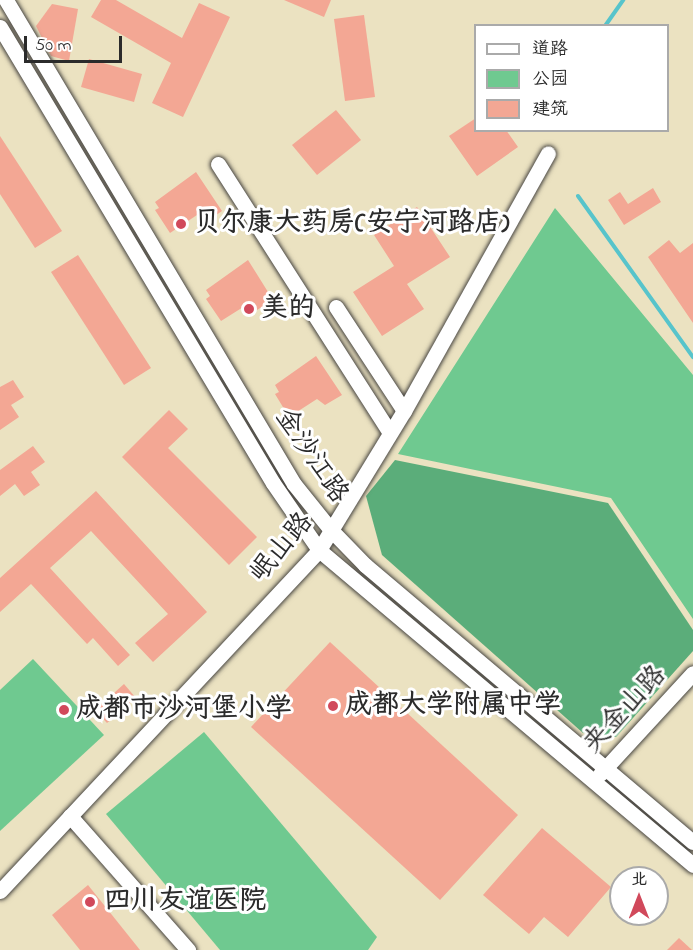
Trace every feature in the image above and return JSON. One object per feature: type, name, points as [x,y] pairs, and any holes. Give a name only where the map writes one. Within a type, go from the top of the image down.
[{"type":"street","name":"金沙江路","points":[[6,0],[294,484],[331,530],[365,566],[693,842]]},
{"type":"street","points":[[0,27],[273,483],[319,550],[693,865]]},
{"type":"street","name":"岷山路","points":[[0,891],[319,550],[404,411],[548,153]]},
{"type":"street","points":[[218,165],[390,433]]},
{"type":"street","points":[[336,307],[404,411]]},
{"type":"street","name":"夹金山路","points":[[594,781],[693,673]]},
{"type":"street","points":[[70,816],[188,950]]},
{"type":"green space","points":[[555,208],[693,375],[693,619],[611,498],[398,454]]},
{"type":"green space","points":[[395,460],[608,503],[693,630],[693,651],[616,737],[583,733],[382,555],[366,496]]},
{"type":"green space","points":[[33,659],[104,735],[0,831],[0,690]]},
{"type":"green space","points":[[204,732],[377,937],[368,950],[220,950],[106,814]]},
{"type":"building","points":[[101,0],[116,0],[182,38],[199,3],[230,17],[183,117],[152,103],[171,63],[91,17]]},
{"type":"building","points":[[284,0],[331,0],[324,17]]},
{"type":"building","points":[[52,4],[78,9],[69,61],[51,56],[36,26]]},
{"type":"building","points":[[364,15],[375,97],[345,101],[334,19]]},
{"type":"building","points":[[89,59],[142,74],[134,102],[81,87]]},
{"type":"building","points":[[336,110],[361,140],[317,175],[292,145]]},
{"type":"building","points":[[474,119],[474,132],[507,132],[518,147],[477,176],[449,136]]},
{"type":"building","points":[[0,136],[62,231],[35,248],[0,194]]},
{"type":"building","points":[[196,172],[222,211],[206,222],[197,215],[170,233],[155,210],[159,208],[155,202]]},
{"type":"building","points":[[653,188],[661,202],[624,225],[608,200],[620,192],[628,204]]},
{"type":"building","points":[[417,207],[450,257],[407,284],[424,309],[382,336],[353,292],[394,266],[374,235]]},
{"type":"building","points":[[669,240],[680,253],[693,243],[693,323],[648,257]]},
{"type":"building","points":[[78,255],[151,368],[124,385],[51,272]]},
{"type":"building","points":[[248,260],[273,300],[257,310],[248,304],[221,321],[206,299],[210,296],[206,290]]},
{"type":"building","points":[[316,356],[342,395],[325,405],[317,399],[289,417],[275,394],[279,392],[275,385]]},
{"type":"building","points":[[13,380],[24,397],[11,405],[19,417],[0,430],[0,387]]},
{"type":"building","points":[[169,410],[188,429],[168,448],[257,537],[229,565],[122,457]]},
{"type":"building","points":[[33,446],[45,462],[31,472],[40,485],[24,496],[15,484],[0,496],[0,470]]},
{"type":"building","points":[[96,491],[207,612],[153,662],[135,643],[168,614],[91,531],[50,568],[130,655],[118,666],[93,638],[87,644],[31,584],[0,612],[0,578]]},
{"type":"building","points":[[330,642],[518,815],[440,900],[251,727]]},
{"type":"building","points":[[124,684],[136,698],[107,723],[95,710]]},
{"type":"building","points":[[542,828],[609,885],[609,889],[568,937],[544,917],[529,934],[483,895]]},
{"type":"building","points":[[88,885],[140,950],[80,950],[52,915]]},
{"type":"building","points":[[679,938],[692,950],[667,950]]},
{"type":"waterway","points":[[606,24],[623,0]]},
{"type":"waterway","points":[[578,196],[693,357]]},
{"type":"place","name":"贝尔康大药房(安宁河路店)","points":[[181,224]]},
{"type":"place","name":"美的","points":[[249,309]]},
{"type":"place","name":"成都大学附属中学","points":[[333,706]]},
{"type":"place","name":"成都市沙河堡小学","points":[[64,710]]},
{"type":"place","name":"四川友谊医院","points":[[90,902]]}]
